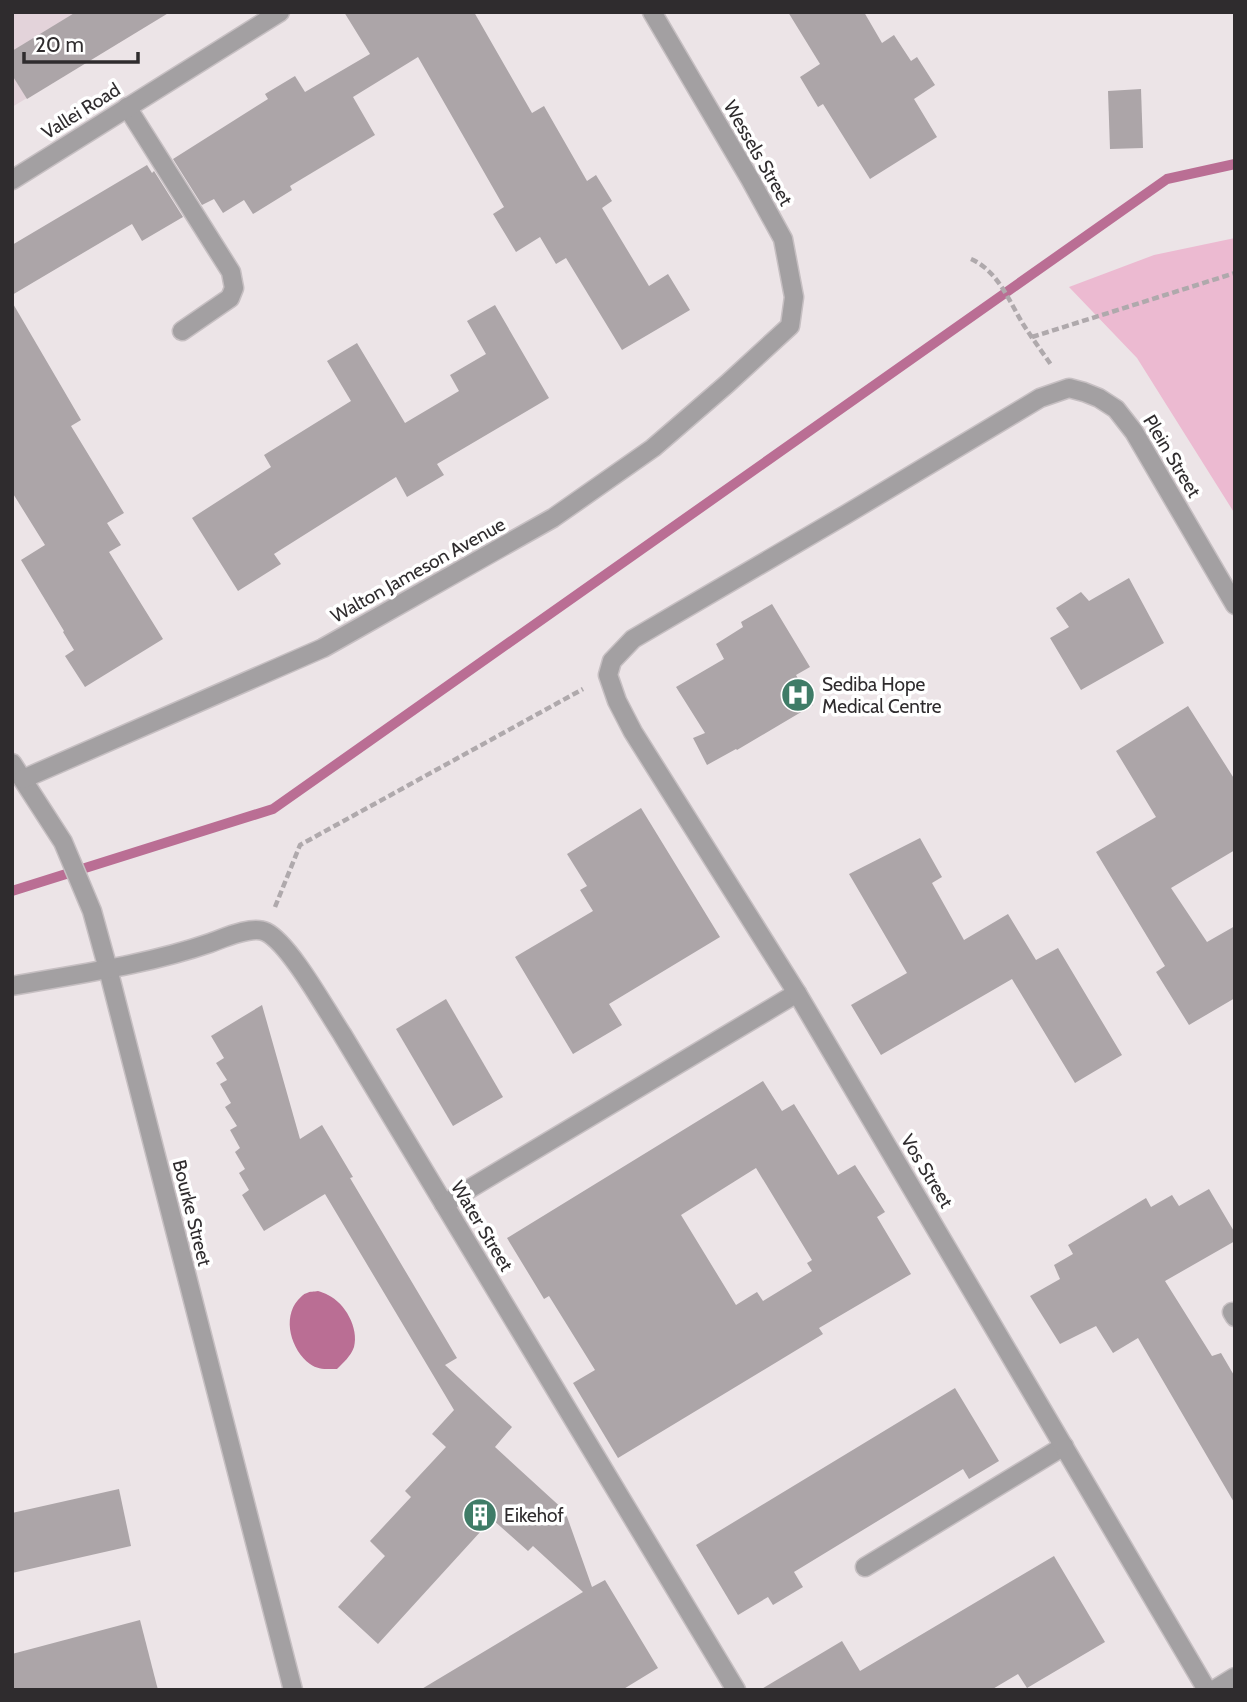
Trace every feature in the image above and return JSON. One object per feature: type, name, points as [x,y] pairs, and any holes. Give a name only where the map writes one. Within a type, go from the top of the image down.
[{"type":"street","name":"Vallei Road","points":[[12,180],[279,12]]},
{"type":"street","name":"Wessels Street","points":[[652,12],[751,179],[783,239],[794,298],[790,326]]},
{"type":"street","points":[[127,107],[231,272],[234,288],[230,298],[182,331]]},
{"type":"street","name":"Walton Jameson Avenue","points":[[23,779],[323,648],[553,518],[653,448],[790,326]]},
{"type":"street","points":[[608,674],[612,661],[633,639],[1040,398],[1069,388]]},
{"type":"street","name":"Plein Street","points":[[1069,388],[1099,398],[1116,409],[1128,424],[1235,605]]},
{"type":"street","name":"Vos Street","points":[[608,674],[617,701],[633,732],[797,993],[1207,1690]]},
{"type":"street","name":"Bourke Street","points":[[12,763],[63,842],[92,911],[293,1690]]},
{"type":"street","points":[[12,986],[108,969],[181,953],[248,931],[265,931]]},
{"type":"street","name":"Water Street","points":[[265,931],[285,947],[342,1034],[736,1690]]},
{"type":"street","points":[[444,1204],[797,993]]},
{"type":"street","points":[[865,1567],[1064,1446]]},
{"type":"street","points":[[1214,1690],[1235,1677]]},
{"type":"path","points":[[971,259],[981,263],[994,275],[1025,327],[1069,388]]},
{"type":"path","points":[[1032,337],[1235,273]]},
{"type":"path","points":[[265,931],[300,845],[608,674]]},
{"type":"shaded area","points":[[12,12],[170,12],[12,107]]},
{"type":"shaded area","points":[[1235,238],[1235,514],[1137,358],[1069,287],[1154,255]]},
{"type":"shaded area","points":[[318,1291],[340,1304],[349,1317],[354,1332],[353,1350],[337,1369],[319,1368],[310,1364],[298,1351],[291,1334],[290,1316],[293,1307],[304,1294]]},
{"type":"building","points":[[76,12],[170,12],[27,99],[12,75],[12,51]]},
{"type":"building","points":[[344,12],[474,12],[532,113],[544,106],[587,181],[596,175],[612,201],[602,208],[649,286],[668,274],[690,310],[622,350],[566,258],[556,264],[540,237],[516,252],[493,214],[504,207],[418,57],[353,97],[375,135],[290,186],[292,190],[253,214],[244,200],[223,213],[214,199],[202,205],[173,159],[268,99],[265,94],[295,76],[305,92],[370,54]]},
{"type":"building","points":[[788,12],[864,12],[882,43],[894,35],[911,61],[917,57],[935,85],[914,99],[937,137],[870,179],[823,104],[818,107],[800,77],[820,64]]},
{"type":"building","points":[[1141,89],[1143,148],[1110,149],[1108,91]]},
{"type":"building","points":[[147,165],[152,173],[154,171],[183,217],[142,241],[132,224],[12,295],[12,245]]},
{"type":"building","points":[[12,302],[81,420],[71,426],[124,513],[107,523],[121,545],[109,552],[163,639],[85,687],[65,656],[74,650],[21,560],[45,545],[12,492]]},
{"type":"building","points":[[495,305],[549,398],[437,464],[444,475],[407,497],[396,477],[274,554],[281,564],[238,591],[192,518],[271,467],[264,455],[351,401],[327,361],[357,343],[405,423],[459,391],[450,375],[486,354],[467,321]]},
{"type":"building","points":[[1129,578],[1164,643],[1081,690],[1050,638],[1069,627],[1056,608],[1081,592],[1089,601]]},
{"type":"building","points":[[772,604],[810,667],[796,675],[813,705],[707,765],[693,738],[705,733],[676,687],[724,659],[716,644],[743,627],[741,622]]},
{"type":"building","points":[[1188,706],[1235,780],[1235,850],[1171,888],[1207,942],[1235,926],[1235,998],[1189,1025],[1156,972],[1165,966],[1096,852],[1156,817],[1116,751]]},
{"type":"building","points":[[641,808],[720,937],[609,1004],[622,1025],[573,1054],[515,957],[593,911],[580,890],[587,886],[567,854]]},
{"type":"building","points":[[920,838],[942,877],[932,883],[964,940],[1008,914],[1036,960],[1058,948],[1122,1055],[1075,1083],[1012,979],[881,1055],[851,1005],[907,973],[849,874]]},
{"type":"building","points":[[446,999],[503,1097],[453,1126],[396,1029]]},
{"type":"building","points":[[262,1005],[300,1139],[322,1125],[353,1177],[350,1178],[457,1358],[445,1365],[512,1427],[495,1447],[565,1511],[592,1587],[605,1580],[658,1668],[622,1690],[420,1690],[583,1592],[533,1546],[528,1551],[492,1519],[378,1644],[338,1607],[385,1556],[370,1541],[411,1497],[405,1491],[446,1447],[432,1434],[454,1410],[325,1194],[264,1231],[242,1195],[249,1190],[239,1173],[245,1169],[235,1152],[240,1148],[230,1130],[237,1126],[225,1107],[231,1103],[220,1084],[227,1080],[216,1063],[224,1058],[211,1036]]},
{"type":"building","points":[[763,1081],[782,1111],[794,1104],[838,1175],[855,1165],[885,1212],[877,1217],[911,1274],[819,1328],[823,1334],[618,1458],[573,1383],[595,1370],[549,1296],[544,1299],[507,1238]],"holes":[[[756,1168],[812,1260],[807,1263],[812,1271],[763,1301],[757,1292],[736,1305],[681,1215]]]},
{"type":"building","points":[[1209,1189],[1235,1233],[1235,1241],[1165,1281],[1212,1356],[1221,1353],[1235,1377],[1235,1504],[1138,1338],[1113,1353],[1096,1326],[1060,1344],[1030,1296],[1060,1279],[1054,1265],[1073,1254],[1068,1245],[1146,1198],[1151,1207],[1172,1195],[1179,1206]]},
{"type":"building","points":[[955,1388],[999,1461],[969,1479],[963,1469],[794,1572],[803,1587],[773,1605],[768,1597],[738,1615],[696,1545]]},
{"type":"building","points":[[119,1489],[131,1546],[12,1573],[12,1513]]},
{"type":"building","points":[[1054,1556],[1105,1642],[1027,1688],[1018,1674],[991,1690],[760,1690],[842,1641],[860,1671]]},
{"type":"building","points":[[140,1620],[158,1690],[12,1690],[12,1654]]},
{"type":"waterway","points":[[12,891],[273,809],[1167,179],[1235,164]]},
{"type":"place","name":"Sediba Hope Medical Centre","points":[[798,695]]},
{"type":"place","name":"Eikehof","points":[[480,1515]]}]
